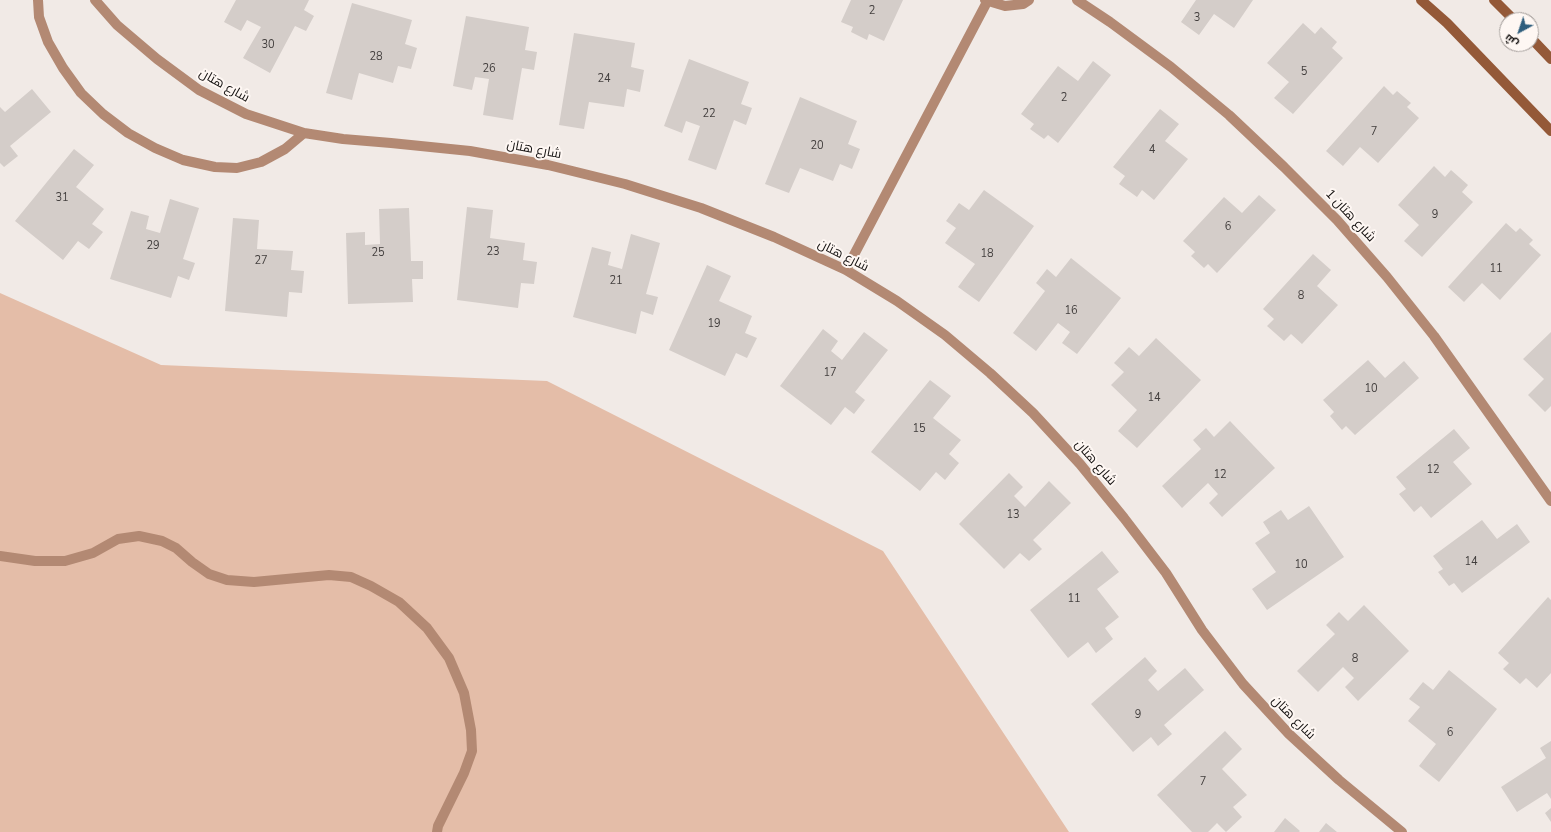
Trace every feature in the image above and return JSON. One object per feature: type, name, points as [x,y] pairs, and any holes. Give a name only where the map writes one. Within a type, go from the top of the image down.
[{"type":"main road","points":[[1421,0],[1447,23],[1551,131]]},
{"type":"main road","points":[[1494,0],[1506,12]]},
{"type":"main road","points":[[1539,46],[1551,59]]},
{"type":"street","points":[[38,0],[39,17],[48,42],[63,68],[81,93],[103,114],[128,133],[155,148],[183,160],[215,167],[237,168],[261,162],[285,149],[304,133]]},
{"type":"street","name":"شارع هتان","points":[[94,0],[117,25],[157,59],[199,90],[246,114],[304,133],[343,139],[470,151],[548,165],[625,184],[701,208],[760,231],[846,270],[897,301],[945,335],[990,373],[1033,413],[1080,464],[1124,518],[1166,573],[1202,630],[1243,684],[1289,734],[1339,780],[1402,832]]},
{"type":"street","points":[[846,270],[986,1],[1005,6],[1022,4],[1029,0]]},
{"type":"street","name":"شارع هتان 1","points":[[1077,0],[1110,22],[1171,67],[1229,115],[1284,166],[1337,220],[1387,277],[1434,336],[1551,501]]},
{"type":"street","points":[[0,556],[36,561],[65,561],[93,553],[118,539],[139,536],[169,544],[209,574],[227,580],[254,582],[329,575],[351,577],[372,586],[399,602],[427,628],[449,658],[464,693],[471,730],[472,751],[464,773],[438,826],[437,832]]},
{"type":"shaded area","points":[[0,293],[161,365],[547,381],[883,551],[1069,832],[0,832]]},
{"type":"building","points":[[236,0],[309,0],[304,10],[314,16],[306,31],[295,26],[270,73],[243,58],[261,27],[247,20],[241,31],[224,22]]},
{"type":"building","points":[[851,0],[903,0],[884,41],[869,34],[867,40],[851,32],[853,27],[841,22]]},
{"type":"building","points":[[1196,0],[1253,0],[1234,28],[1214,14],[1199,35],[1181,22]]},
{"type":"building","points":[[352,3],[412,20],[405,44],[417,48],[411,69],[398,66],[393,83],[359,73],[352,100],[326,93]]},
{"type":"building","points":[[466,16],[529,27],[525,50],[537,52],[534,70],[522,68],[513,120],[483,115],[489,79],[475,77],[472,90],[453,86]]},
{"type":"building","points":[[1303,23],[1315,34],[1321,27],[1337,42],[1332,48],[1343,58],[1293,114],[1274,98],[1289,82],[1267,63]]},
{"type":"building","points":[[574,33],[635,43],[631,67],[644,70],[640,92],[627,89],[624,107],[589,102],[584,129],[559,125]]},
{"type":"building","points":[[689,59],[749,82],[741,104],[752,108],[746,125],[734,120],[716,170],[688,160],[700,126],[686,121],[682,133],[664,126]]},
{"type":"building","points":[[1093,61],[1111,75],[1058,143],[1048,135],[1044,139],[1030,129],[1034,124],[1021,114],[1058,66],[1078,81]]},
{"type":"building","points":[[1384,86],[1393,95],[1397,91],[1411,103],[1407,107],[1419,118],[1378,163],[1360,147],[1343,166],[1326,151]]},
{"type":"building","points":[[32,89],[51,112],[10,146],[18,156],[4,167],[0,163],[0,107],[5,112]]},
{"type":"building","points":[[800,97],[857,121],[848,144],[860,149],[852,169],[840,164],[833,181],[800,168],[789,193],[765,184]]},
{"type":"building","points":[[1160,109],[1179,124],[1165,141],[1188,159],[1154,200],[1142,190],[1137,197],[1119,184],[1125,176],[1113,167]]},
{"type":"building","points":[[74,149],[94,165],[76,187],[104,209],[92,224],[103,232],[89,249],[78,241],[63,260],[15,221]]},
{"type":"building","points":[[1434,166],[1445,177],[1451,170],[1468,185],[1462,192],[1473,202],[1422,257],[1404,241],[1419,225],[1398,205]]},
{"type":"building","points":[[984,190],[1034,226],[979,302],[958,287],[975,264],[945,243],[956,228],[946,221],[959,203],[969,210]]},
{"type":"building","points":[[1259,195],[1276,210],[1217,273],[1208,264],[1204,268],[1191,256],[1195,252],[1183,241],[1224,197],[1242,213]]},
{"type":"building","points":[[170,199],[199,208],[183,259],[195,263],[189,280],[178,276],[171,298],[110,279],[131,211],[149,216],[146,229],[160,233]]},
{"type":"building","points":[[467,207],[493,210],[490,238],[525,243],[523,260],[537,262],[534,284],[521,283],[518,308],[457,300]]},
{"type":"building","points":[[409,208],[411,261],[423,261],[423,279],[412,279],[413,302],[348,304],[346,233],[365,232],[365,245],[380,244],[379,209]]},
{"type":"building","points":[[233,218],[259,220],[257,249],[293,251],[291,270],[304,271],[302,293],[289,292],[287,317],[225,311]]},
{"type":"building","points":[[1506,223],[1516,232],[1520,228],[1533,240],[1529,244],[1541,255],[1500,300],[1482,283],[1464,302],[1448,287]]},
{"type":"building","points":[[631,234],[660,243],[646,294],[658,297],[653,315],[641,311],[636,334],[573,317],[592,247],[611,252],[608,265],[622,269]]},
{"type":"building","points":[[1313,254],[1331,270],[1317,286],[1338,305],[1302,344],[1291,334],[1284,341],[1267,326],[1274,319],[1263,309]]},
{"type":"building","points":[[1071,258],[1121,298],[1077,354],[1062,343],[1070,332],[1058,323],[1036,351],[1013,333],[1045,291],[1036,283],[1047,269],[1056,277]]},
{"type":"building","points":[[707,265],[731,276],[719,301],[752,316],[745,333],[757,338],[747,358],[736,353],[725,376],[669,350]]},
{"type":"building","points":[[823,329],[838,341],[831,351],[842,360],[864,332],[888,350],[855,392],[865,400],[854,414],[845,407],[831,425],[780,386]]},
{"type":"building","points":[[1551,332],[1551,406],[1545,412],[1528,395],[1544,379],[1523,359]]},
{"type":"building","points":[[1156,338],[1201,380],[1137,448],[1118,431],[1137,410],[1111,385],[1124,372],[1114,363],[1129,347],[1139,356]]},
{"type":"building","points":[[1368,360],[1385,378],[1404,361],[1419,378],[1355,435],[1346,426],[1342,430],[1330,416],[1334,412],[1323,400]]},
{"type":"building","points":[[930,380],[951,396],[933,418],[961,440],[949,454],[959,463],[945,480],[936,472],[920,491],[871,452]]},
{"type":"building","points":[[1230,421],[1275,468],[1222,517],[1209,503],[1218,494],[1208,483],[1182,508],[1162,486],[1201,449],[1193,440],[1206,428],[1214,437]]},
{"type":"building","points":[[1454,429],[1470,448],[1453,462],[1472,484],[1431,518],[1421,506],[1414,512],[1399,494],[1406,489],[1396,477]]},
{"type":"building","points":[[1009,473],[1023,487],[1014,496],[1025,507],[1049,481],[1071,503],[1033,540],[1042,549],[1029,561],[1020,553],[1004,569],[959,524]]},
{"type":"building","points":[[1309,506],[1344,557],[1267,610],[1252,589],[1276,572],[1255,543],[1270,533],[1263,522],[1281,510],[1288,520]]},
{"type":"building","points":[[1482,520],[1497,539],[1517,524],[1530,542],[1462,593],[1454,583],[1449,586],[1438,572],[1443,569],[1433,556]]},
{"type":"building","points":[[1102,551],[1119,572],[1097,589],[1119,617],[1105,628],[1113,639],[1096,653],[1088,642],[1068,658],[1030,610]]},
{"type":"building","points":[[1548,597],[1551,600],[1551,673],[1537,688],[1526,678],[1520,684],[1503,669],[1509,663],[1498,653]]},
{"type":"building","points":[[1364,605],[1409,651],[1358,701],[1345,687],[1354,678],[1343,667],[1318,692],[1297,671],[1335,634],[1326,625],[1339,612],[1348,621]]},
{"type":"building","points":[[1145,657],[1157,671],[1148,680],[1158,691],[1185,668],[1204,690],[1164,725],[1172,734],[1158,746],[1151,737],[1133,752],[1091,704]]},
{"type":"building","points":[[1449,670],[1497,709],[1439,782],[1419,766],[1436,744],[1408,721],[1420,707],[1409,699],[1423,682],[1433,690]]},
{"type":"building","points":[[1225,731],[1242,749],[1222,769],[1247,795],[1233,807],[1242,817],[1226,832],[1217,823],[1208,832],[1192,832],[1157,795]]},
{"type":"building","points":[[1551,741],[1551,799],[1547,793],[1517,812],[1501,787],[1546,758],[1540,748]]},
{"type":"building","points":[[1551,808],[1551,822],[1545,813]]},
{"type":"building","points":[[1285,818],[1300,831],[1274,832]]},
{"type":"building","points":[[1326,823],[1337,832],[1319,832]]}]
